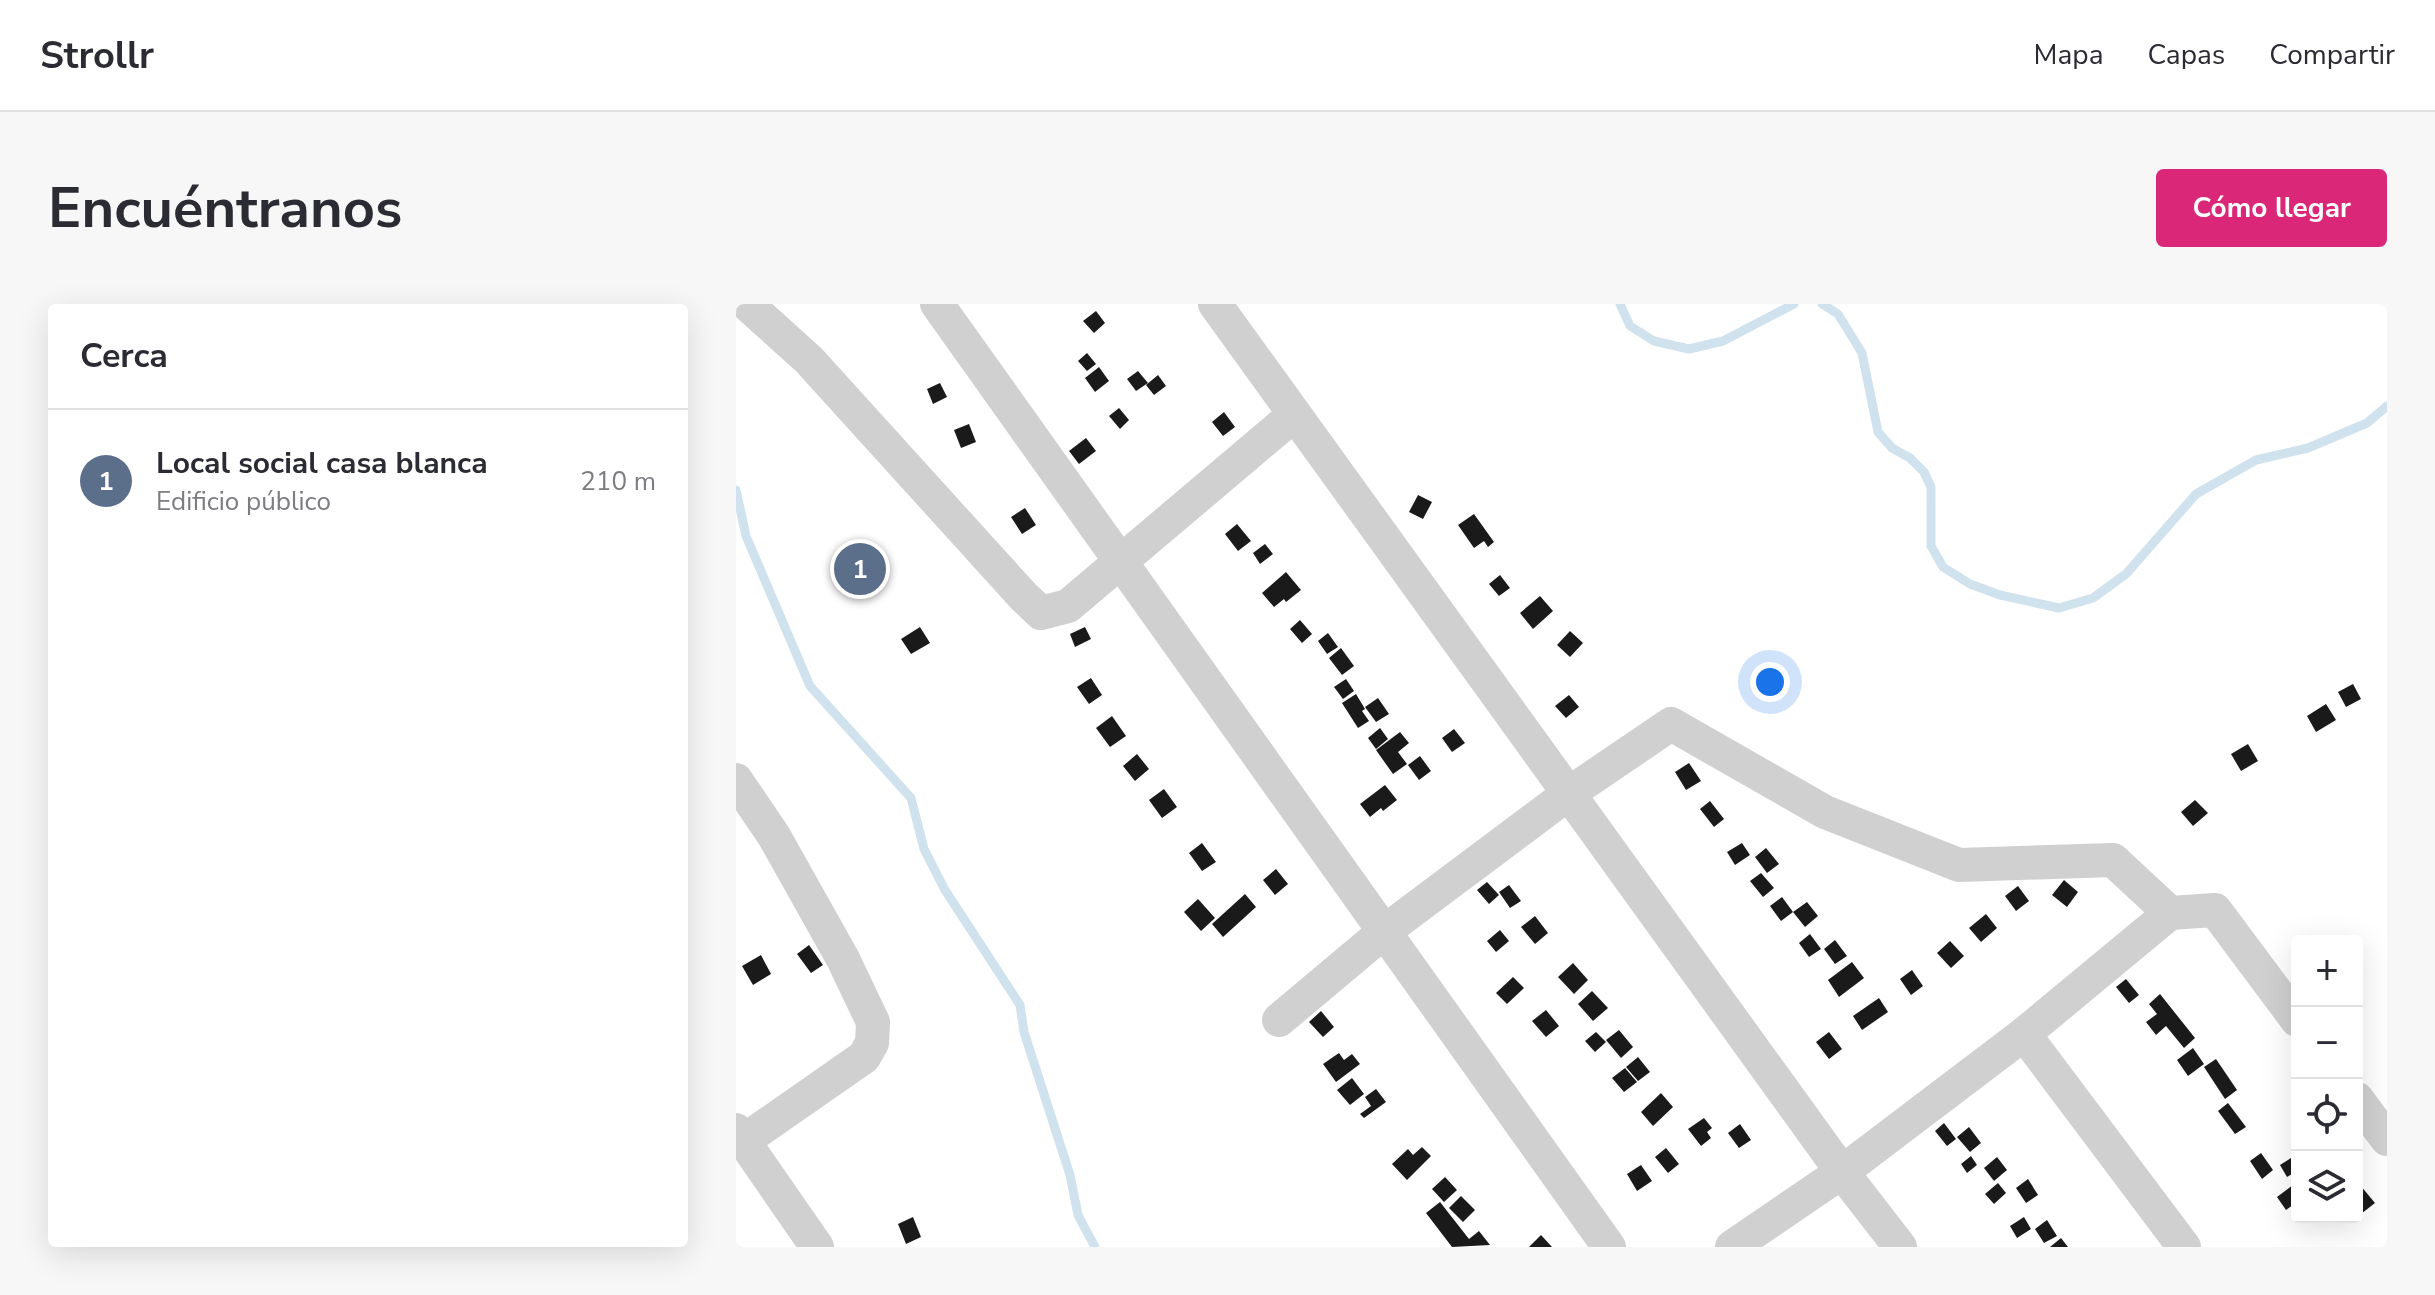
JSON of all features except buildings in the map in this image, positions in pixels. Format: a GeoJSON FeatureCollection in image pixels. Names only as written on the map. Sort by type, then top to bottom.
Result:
{"type":"FeatureCollection","features":[{"type":"Feature","properties":{"kind":"street"},"geometry":{"type":"LineString","coordinates":[[747,304],[809,360],[1041,613],[1068,606],[1294,415]]}},
{"type":"Feature","properties":{"kind":"street"},"geometry":{"type":"LineString","coordinates":[[937,304],[1609,1247]]}},
{"type":"Feature","properties":{"kind":"street"},"geometry":{"type":"LineString","coordinates":[[1215,304],[1842,1172],[1900,1247]]}},
{"type":"Feature","properties":{"kind":"street"},"geometry":{"type":"LineString","coordinates":[[1279,1020],[1385,931],[1568,794],[1671,724],[1825,812],[1959,865],[2113,860],[2170,913]]}},
{"type":"Feature","properties":{"kind":"street"},"geometry":{"type":"LineString","coordinates":[[736,780],[774,836],[843,959],[873,1022],[872,1043],[864,1057],[740,1135],[815,1246]]}},
{"type":"Feature","properties":{"kind":"street"},"geometry":{"type":"LineString","coordinates":[[1732,1247],[1842,1172],[2024,1034],[2170,913],[2215,910],[2291,1012]]}},
{"type":"Feature","properties":{"kind":"street"},"geometry":{"type":"LineString","coordinates":[[2024,1034],[2184,1247]]}},
{"type":"Feature","properties":{"kind":"street"},"geometry":{"type":"LineString","coordinates":[[2363,1107],[2387,1139]]}},
{"type":"Feature","properties":{"kind":"waterway"},"geometry":{"type":"LineString","coordinates":[[1620,304],[1630,326],[1654,341],[1689,349],[1723,341],[1794,304]]}},
{"type":"Feature","properties":{"kind":"waterway"},"geometry":{"type":"LineString","coordinates":[[1822,304],[1838,314],[1862,353],[1878,432],[1892,448],[1910,458],[1924,472],[1931,487],[1931,546],[1943,567],[1970,584],[2000,595],[2059,608],[2093,598],[2126,574],[2196,494],[2256,460],[2308,448],[2367,423],[2387,406]]}},
{"type":"Feature","properties":{"kind":"waterway"},"geometry":{"type":"LineString","coordinates":[[736,490],[746,536],[810,686],[911,798],[924,849],[945,890],[1020,1005],[1024,1032],[1070,1175],[1078,1215],[1095,1247]]}},
{"type":"Feature","properties":{"kind":"place","name":"Local social casa blanca"},"geometry":{"type":"Point","coordinates":[860,569]}}]}
